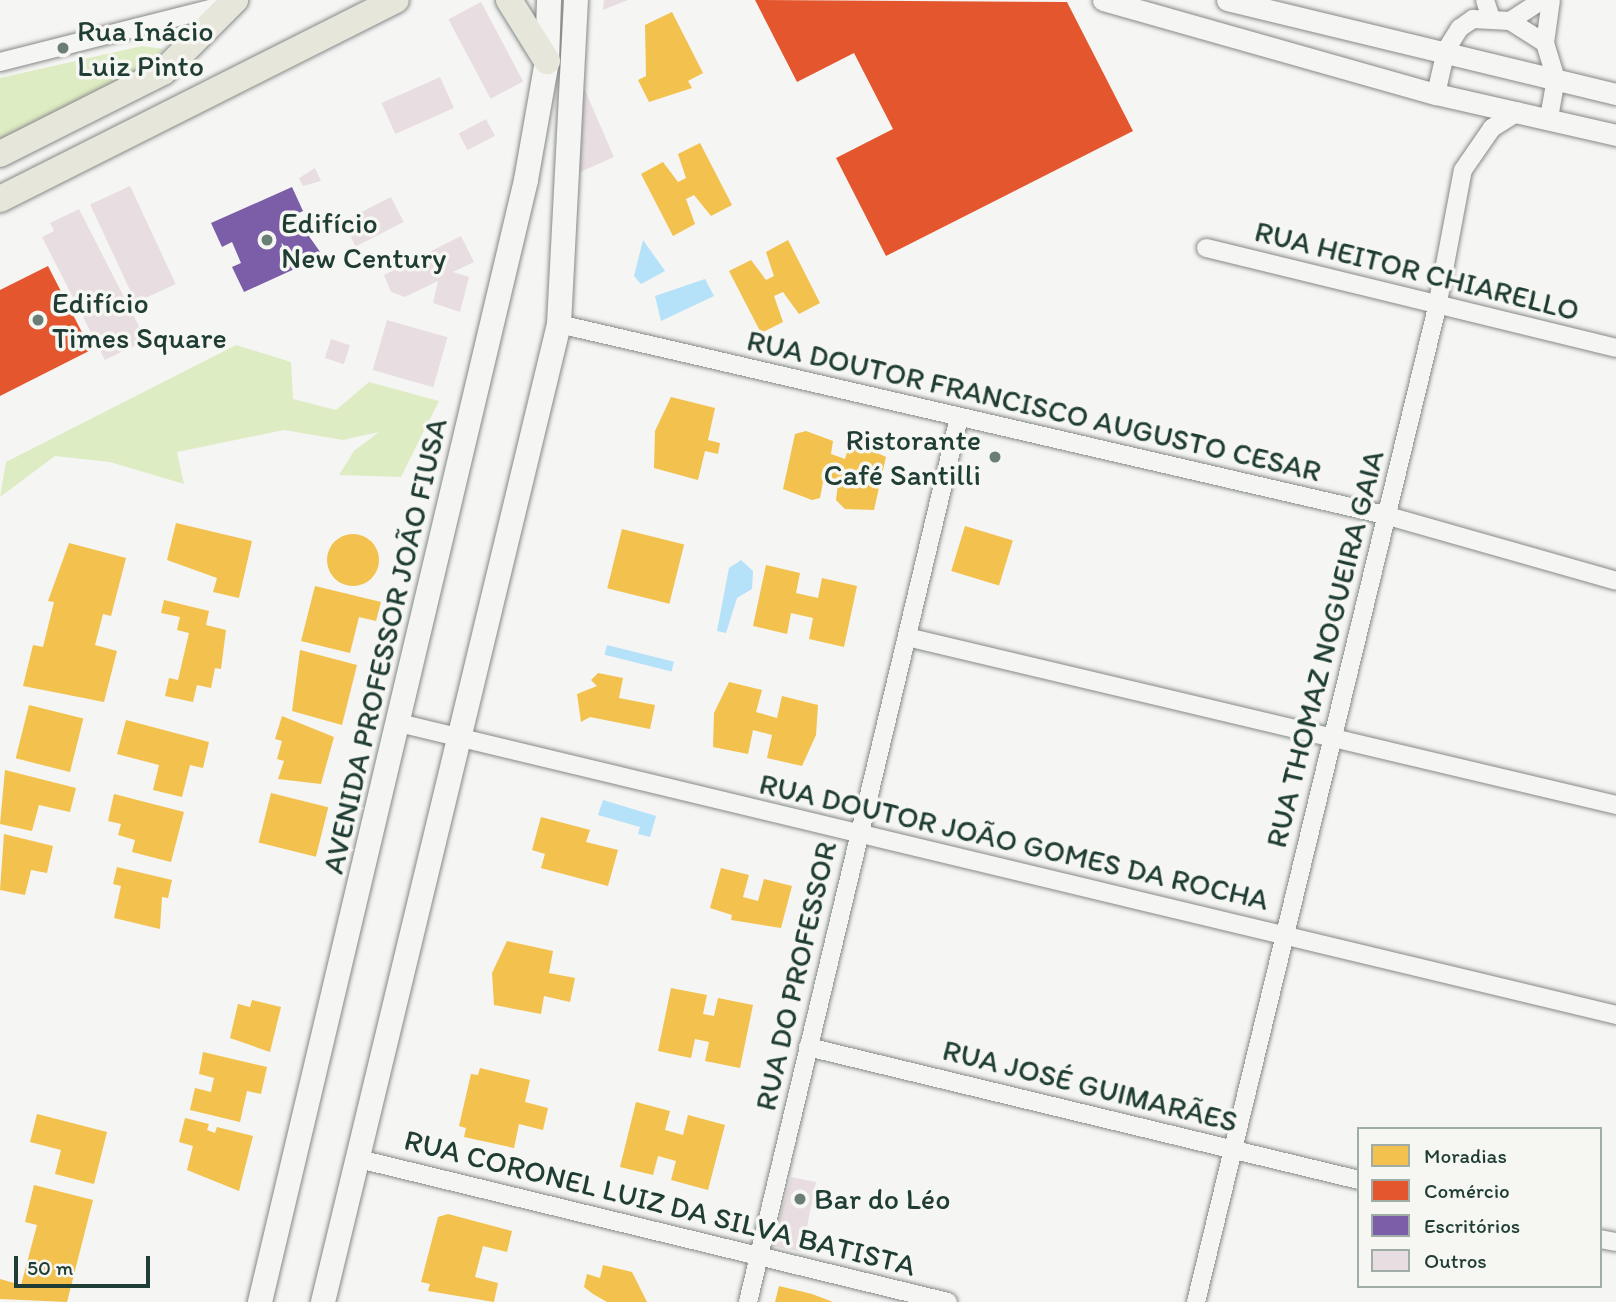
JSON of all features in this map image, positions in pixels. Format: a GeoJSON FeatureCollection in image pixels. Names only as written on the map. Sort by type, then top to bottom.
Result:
{"type":"FeatureCollection","features":[{"type":"Feature","properties":{"kind":"main road"},"geometry":{"type":"LineString","coordinates":[[0,199],[393,0]]}},
{"type":"Feature","properties":{"kind":"main road"},"geometry":{"type":"LineString","coordinates":[[509,0],[547,61]]}},
{"type":"Feature","properties":{"kind":"main road","name":"AVENIDA PROFESSOR JOÃO FIUSA"},"geometry":{"type":"LineString","coordinates":[[260,1302],[400,723],[526,180],[547,61],[549,0]]}},
{"type":"Feature","properties":{"kind":"main road"},"geometry":{"type":"LineString","coordinates":[[323,1302],[462,736],[559,324],[576,0]]}},
{"type":"Feature","properties":{"kind":"main road"},"geometry":{"type":"LineString","coordinates":[[0,154],[149,82],[189,51],[234,1]]}},
{"type":"Feature","properties":{"kind":"street"},"geometry":{"type":"LineString","coordinates":[[1103,0],[1436,94],[1616,135]]}},
{"type":"Feature","properties":{"kind":"street"},"geometry":{"type":"LineString","coordinates":[[1227,0],[1277,15],[1446,50],[1616,94]]}},
{"type":"Feature","properties":{"kind":"street"},"geometry":{"type":"LineString","coordinates":[[1485,0],[1491,18]]}},
{"type":"Feature","properties":{"kind":"street"},"geometry":{"type":"LineString","coordinates":[[1510,21],[1542,0]]}},
{"type":"Feature","properties":{"kind":"street"},"geometry":{"type":"LineString","coordinates":[[1549,118],[1556,78],[1545,43],[1551,0]]}},
{"type":"Feature","properties":{"kind":"street"},"geometry":{"type":"LineString","coordinates":[[0,62],[234,1]]}},
{"type":"Feature","properties":{"kind":"street"},"geometry":{"type":"LineString","coordinates":[[1269,49],[1277,15]]}},
{"type":"Feature","properties":{"kind":"street"},"geometry":{"type":"LineString","coordinates":[[1436,94],[1446,50],[1460,28],[1491,18],[1510,21],[1545,43]]}},
{"type":"Feature","properties":{"kind":"street","name":"RUA THOMAZ NOGUEIRA GAIA"},"geometry":{"type":"LineString","coordinates":[[1196,1302],[1437,307],[1463,170],[1492,128],[1518,112]]}},
{"type":"Feature","properties":{"kind":"street","name":"RUA HEITOR CHIARELLO"},"geometry":{"type":"LineString","coordinates":[[1206,248],[1437,307],[1616,348]]}},
{"type":"Feature","properties":{"kind":"street","name":"RUA DOUTOR FRANCISCO AUGUSTO CESAR"},"geometry":{"type":"LineString","coordinates":[[559,324],[1385,515],[1616,582]]}},
{"type":"Feature","properties":{"kind":"street","name":"RUA DO PROFESSOR"},"geometry":{"type":"LineString","coordinates":[[748,1302],[959,418]]}},
{"type":"Feature","properties":{"kind":"street"},"geometry":{"type":"LineString","coordinates":[[907,637],[1333,734],[1616,805]]}},
{"type":"Feature","properties":{"kind":"street","name":"RUA DOUTOR JOÃO GOMES DA ROCHA"},"geometry":{"type":"LineString","coordinates":[[400,723],[462,736],[858,838],[1285,934],[1616,1015]]}},
{"type":"Feature","properties":{"kind":"street","name":"RUA JOSÉ GUIMARÃES"},"geometry":{"type":"LineString","coordinates":[[808,1047],[1357,1180]]}},
{"type":"Feature","properties":{"kind":"street","name":"RUA CORONEL LUIZ DA SILVA BATISTA"},"geometry":{"type":"LineString","coordinates":[[359,1159],[948,1302]]}},
{"type":"Feature","properties":{"kind":"green space"},"geometry":{"type":"Polygon","coordinates":[[[142,46],[164,49],[111,87],[0,142],[0,78],[142,46]]]}},
{"type":"Feature","properties":{"kind":"green space"},"geometry":{"type":"Polygon","coordinates":[[[236,345],[291,362],[293,399],[336,410],[369,382],[439,401],[401,477],[339,475],[354,451],[379,432],[343,440],[284,430],[177,452],[184,484],[110,462],[55,456],[0,497],[6,462],[236,345]]]}},
{"type":"Feature","properties":{"kind":"water"},"geometry":{"type":"Polygon","coordinates":[[[643,240],[665,271],[641,284],[634,276],[643,240]]]}},
{"type":"Feature","properties":{"kind":"water"},"geometry":{"type":"Polygon","coordinates":[[[705,279],[714,296],[661,321],[655,296],[705,279]]]}},
{"type":"Feature","properties":{"kind":"water"},"geometry":{"type":"Polygon","coordinates":[[[741,560],[753,571],[752,589],[737,598],[726,633],[717,631],[729,568],[741,560]]]}},
{"type":"Feature","properties":{"kind":"water"},"geometry":{"type":"Polygon","coordinates":[[[607,645],[674,662],[672,671],[605,655],[607,645]]]}},
{"type":"Feature","properties":{"kind":"water"},"geometry":{"type":"Polygon","coordinates":[[[603,800],[656,816],[650,837],[638,834],[640,827],[598,815],[603,800]]]}},
{"type":"Feature","properties":{"kind":"building: Moradias"},"geometry":{"type":"Polygon","coordinates":[[[672,12],[703,73],[688,81],[692,88],[649,102],[638,80],[646,76],[645,25],[672,12]]]}},
{"type":"Feature","properties":{"kind":"building: Moradias"},"geometry":{"type":"Polygon","coordinates":[[[700,143],[732,205],[711,216],[694,195],[686,199],[695,224],[673,236],[641,174],[663,162],[678,182],[686,178],[678,154],[700,143]]]}},
{"type":"Feature","properties":{"kind":"building: Moradias"},"geometry":{"type":"Polygon","coordinates":[[[788,240],[820,303],[799,314],[783,292],[774,296],[783,322],[761,333],[729,271],[751,260],[766,280],[774,276],[766,252],[788,240]]]}},
{"type":"Feature","properties":{"kind":"building: Moradias"},"geometry":{"type":"Polygon","coordinates":[[[671,397],[715,408],[708,440],[720,443],[718,454],[705,451],[698,480],[654,468],[655,431],[671,397]]]}},
{"type":"Feature","properties":{"kind":"building: Moradias"},"geometry":{"type":"Polygon","coordinates":[[[806,431],[833,441],[831,454],[845,459],[849,446],[860,445],[886,457],[874,510],[845,509],[836,500],[838,484],[823,482],[820,498],[812,500],[783,489],[795,434],[806,431]]]}},
{"type":"Feature","properties":{"kind":"building: Moradias"},"geometry":{"type":"Polygon","coordinates":[[[176,523],[252,541],[239,598],[213,592],[217,578],[167,560],[176,523]]]}},
{"type":"Feature","properties":{"kind":"building: Moradias"},"geometry":{"type":"Polygon","coordinates":[[[965,526],[1013,541],[999,586],[951,571],[965,526]]]}},
{"type":"Feature","properties":{"kind":"building: Moradias"},"geometry":{"type":"Polygon","coordinates":[[[622,529],[684,544],[669,604],[607,588],[622,529]]]}},
{"type":"Feature","properties":{"kind":"building: Moradias"},"geometry":{"type":"Polygon","coordinates":[[[353,534],[372,541],[379,560],[372,579],[353,586],[334,579],[327,560],[334,541],[353,534]]]}},
{"type":"Feature","properties":{"kind":"building: Moradias"},"geometry":{"type":"Polygon","coordinates":[[[69,543],[126,558],[111,616],[103,614],[95,645],[117,651],[104,702],[23,686],[33,645],[43,647],[54,602],[48,601],[69,543]]]}},
{"type":"Feature","properties":{"kind":"building: Moradias"},"geometry":{"type":"Polygon","coordinates":[[[766,565],[800,573],[796,593],[818,598],[822,578],[857,586],[844,647],[809,639],[813,618],[791,613],[787,634],[753,626],[766,565]]]}},
{"type":"Feature","properties":{"kind":"building: Moradias"},"geometry":{"type":"Polygon","coordinates":[[[315,586],[381,602],[376,621],[359,617],[350,653],[301,641],[315,586]]]}},
{"type":"Feature","properties":{"kind":"building: Moradias"},"geometry":{"type":"Polygon","coordinates":[[[164,600],[209,611],[206,625],[226,630],[221,669],[215,668],[211,688],[197,685],[193,702],[165,696],[169,678],[178,680],[189,633],[177,630],[180,617],[161,613],[164,600]]]}},
{"type":"Feature","properties":{"kind":"building: Moradias"},"geometry":{"type":"Polygon","coordinates":[[[300,650],[357,665],[342,725],[292,711],[300,650]]]}},
{"type":"Feature","properties":{"kind":"building: Moradias"},"geometry":{"type":"Polygon","coordinates":[[[598,673],[623,678],[619,698],[655,705],[650,729],[590,717],[581,722],[577,694],[597,686],[591,680],[598,673]]]}},
{"type":"Feature","properties":{"kind":"building: Moradias"},"geometry":{"type":"Polygon","coordinates":[[[729,682],[762,690],[756,712],[777,718],[782,696],[818,705],[816,735],[802,766],[767,758],[772,735],[753,730],[748,754],[713,747],[714,713],[729,682]]]}},
{"type":"Feature","properties":{"kind":"building: Moradias"},"geometry":{"type":"Polygon","coordinates":[[[29,705],[83,719],[70,772],[16,758],[29,705]]]}},
{"type":"Feature","properties":{"kind":"building: Moradias"},"geometry":{"type":"Polygon","coordinates":[[[282,716],[334,737],[321,784],[278,779],[284,761],[277,759],[282,741],[275,739],[282,716]]]}},
{"type":"Feature","properties":{"kind":"building: Moradias"},"geometry":{"type":"Polygon","coordinates":[[[126,720],[209,742],[203,768],[190,765],[182,797],[153,790],[159,765],[117,754],[126,720]]]}},
{"type":"Feature","properties":{"kind":"building: Moradias"},"geometry":{"type":"Polygon","coordinates":[[[5,770],[76,788],[70,812],[39,805],[32,831],[0,824],[5,770]]]}},
{"type":"Feature","properties":{"kind":"building: Moradias"},"geometry":{"type":"Polygon","coordinates":[[[271,793],[328,807],[316,857],[259,842],[271,793]]]}},
{"type":"Feature","properties":{"kind":"building: Moradias"},"geometry":{"type":"Polygon","coordinates":[[[114,794],[184,812],[171,862],[132,852],[135,840],[118,835],[121,824],[108,821],[114,794]]]}},
{"type":"Feature","properties":{"kind":"building: Moradias"},"geometry":{"type":"Polygon","coordinates":[[[541,817],[590,830],[586,842],[618,850],[608,886],[541,868],[545,854],[532,850],[541,817]]]}},
{"type":"Feature","properties":{"kind":"building: Moradias"},"geometry":{"type":"Polygon","coordinates":[[[4,834],[53,846],[47,873],[31,870],[25,895],[0,890],[4,834]]]}},
{"type":"Feature","properties":{"kind":"building: Moradias"},"geometry":{"type":"Polygon","coordinates":[[[117,867],[172,880],[168,898],[162,897],[160,929],[114,918],[121,886],[113,884],[117,867]]]}},
{"type":"Feature","properties":{"kind":"building: Moradias"},"geometry":{"type":"Polygon","coordinates":[[[721,868],[749,875],[743,897],[758,901],[764,879],[792,886],[781,928],[731,920],[732,915],[710,908],[721,868]]]}},
{"type":"Feature","properties":{"kind":"building: Moradias"},"geometry":{"type":"Polygon","coordinates":[[[507,941],[553,951],[549,973],[575,978],[570,1002],[544,996],[541,1014],[494,1005],[492,973],[507,941]]]}},
{"type":"Feature","properties":{"kind":"building: Moradias"},"geometry":{"type":"Polygon","coordinates":[[[671,988],[707,995],[703,1014],[714,1016],[718,998],[753,1005],[740,1068],[705,1061],[709,1042],[695,1039],[691,1058],[658,1051],[671,988]]]}},
{"type":"Feature","properties":{"kind":"building: Moradias"},"geometry":{"type":"Polygon","coordinates":[[[252,1000],[281,1007],[270,1052],[230,1038],[238,1004],[250,1007],[252,1000]]]}},
{"type":"Feature","properties":{"kind":"building: Moradias"},"geometry":{"type":"Polygon","coordinates":[[[203,1052],[267,1067],[261,1094],[247,1091],[240,1122],[190,1110],[195,1088],[211,1092],[214,1078],[199,1074],[203,1052]]]}},
{"type":"Feature","properties":{"kind":"building: Moradias"},"geometry":{"type":"Polygon","coordinates":[[[480,1068],[530,1080],[525,1102],[548,1108],[543,1130],[519,1124],[514,1148],[464,1137],[466,1128],[459,1126],[471,1074],[478,1075],[480,1068]]]}},
{"type":"Feature","properties":{"kind":"building: Moradias"},"geometry":{"type":"Polygon","coordinates":[[[636,1102],[670,1111],[665,1130],[683,1135],[688,1115],[725,1125],[708,1190],[671,1180],[676,1161],[658,1156],[653,1175],[620,1167],[636,1102]]]}},
{"type":"Feature","properties":{"kind":"building: Moradias"},"geometry":{"type":"Polygon","coordinates":[[[37,1114],[107,1132],[94,1184],[55,1174],[61,1150],[30,1142],[37,1114]]]}},
{"type":"Feature","properties":{"kind":"building: Moradias"},"geometry":{"type":"Polygon","coordinates":[[[185,1118],[209,1124],[207,1130],[215,1133],[217,1127],[253,1136],[239,1191],[187,1170],[193,1146],[179,1142],[185,1118]]]}},
{"type":"Feature","properties":{"kind":"building: Moradias"},"geometry":{"type":"Polygon","coordinates":[[[34,1185],[93,1200],[67,1302],[0,1299],[0,1279],[21,1285],[37,1225],[25,1222],[34,1185]]]}},
{"type":"Feature","properties":{"kind":"building: Moradias"},"geometry":{"type":"Polygon","coordinates":[[[448,1214],[512,1231],[507,1252],[483,1246],[475,1277],[498,1283],[494,1302],[428,1291],[430,1284],[421,1282],[438,1217],[448,1214]]]}},
{"type":"Feature","properties":{"kind":"building: Moradias"},"geometry":{"type":"Polygon","coordinates":[[[603,1265],[632,1272],[647,1302],[607,1302],[584,1287],[587,1274],[600,1278],[603,1265]]]}},
{"type":"Feature","properties":{"kind":"building: Moradias"},"geometry":{"type":"Polygon","coordinates":[[[779,1286],[812,1294],[833,1302],[775,1302],[779,1286]]]}},
{"type":"Feature","properties":{"kind":"building: Comércio"},"geometry":{"type":"Polygon","coordinates":[[[755,0],[1067,2],[1133,131],[886,256],[836,158],[893,129],[854,53],[797,82],[755,0]]]}},
{"type":"Feature","properties":{"kind":"building: Comércio","name":"Edifício Times Square"},"geometry":{"type":"Polygon","coordinates":[[[48,266],[91,350],[0,396],[0,290],[48,266]]]}},
{"type":"Feature","properties":{"kind":"building: Escritórios","name":"Edifício New Century"},"geometry":{"type":"Polygon","coordinates":[[[292,187],[303,211],[294,215],[323,256],[244,292],[232,267],[241,263],[232,242],[222,247],[211,223],[292,187]]]}},
{"type":"Feature","properties":{"kind":"building: Outros"},"geometry":{"type":"Polygon","coordinates":[[[604,0],[628,0],[603,10],[604,0]]]}},
{"type":"Feature","properties":{"kind":"building: Outros"},"geometry":{"type":"Polygon","coordinates":[[[481,2],[523,81],[491,99],[448,19],[481,2]]]}},
{"type":"Feature","properties":{"kind":"building: Outros"},"geometry":{"type":"Polygon","coordinates":[[[440,77],[454,108],[395,134],[382,103],[440,77]]]}},
{"type":"Feature","properties":{"kind":"building: Outros"},"geometry":{"type":"Polygon","coordinates":[[[584,88],[614,157],[578,173],[584,88]]]}},
{"type":"Feature","properties":{"kind":"building: Outros"},"geometry":{"type":"Polygon","coordinates":[[[486,119],[495,136],[468,150],[459,134],[486,119]]]}},
{"type":"Feature","properties":{"kind":"building: Outros"},"geometry":{"type":"Polygon","coordinates":[[[315,168],[321,181],[303,186],[299,178],[315,168]]]}},
{"type":"Feature","properties":{"kind":"building: Outros"},"geometry":{"type":"Polygon","coordinates":[[[130,186],[176,284],[136,302],[90,205],[130,186]]]}},
{"type":"Feature","properties":{"kind":"building: Outros"},"geometry":{"type":"Polygon","coordinates":[[[391,197],[404,222],[356,246],[343,222],[391,197]]]}},
{"type":"Feature","properties":{"kind":"building: Outros"},"geometry":{"type":"Polygon","coordinates":[[[79,209],[146,340],[105,360],[42,237],[54,231],[50,223],[79,209]]]}},
{"type":"Feature","properties":{"kind":"building: Outros"},"geometry":{"type":"Polygon","coordinates":[[[461,236],[474,262],[453,272],[469,277],[460,312],[433,303],[438,281],[405,297],[391,292],[384,275],[461,236]]]}},
{"type":"Feature","properties":{"kind":"building: Outros"},"geometry":{"type":"Polygon","coordinates":[[[387,320],[448,337],[433,387],[373,370],[387,320]]]}},
{"type":"Feature","properties":{"kind":"building: Outros"},"geometry":{"type":"Polygon","coordinates":[[[331,339],[350,345],[344,364],[325,358],[331,339]]]}},
{"type":"Feature","properties":{"kind":"building: Outros","name":"Bar do Léo"},"geometry":{"type":"Polygon","coordinates":[[[791,1177],[816,1182],[802,1252],[772,1246],[791,1177]]]}},
{"type":"Feature","properties":{"kind":"place","name":"Rua Inácio Luiz Pinto"},"geometry":{"type":"Point","coordinates":[63,48]}},
{"type":"Feature","properties":{"kind":"place","name":"Edifício New Century"},"geometry":{"type":"Point","coordinates":[267,240]}},
{"type":"Feature","properties":{"kind":"place","name":"Edifício Times Square"},"geometry":{"type":"Point","coordinates":[38,320]}},
{"type":"Feature","properties":{"kind":"place","name":"Ristorante Café Santilli"},"geometry":{"type":"Point","coordinates":[995,457]}},
{"type":"Feature","properties":{"kind":"place","name":"Bar do Léo"},"geometry":{"type":"Point","coordinates":[800,1199]}}]}
